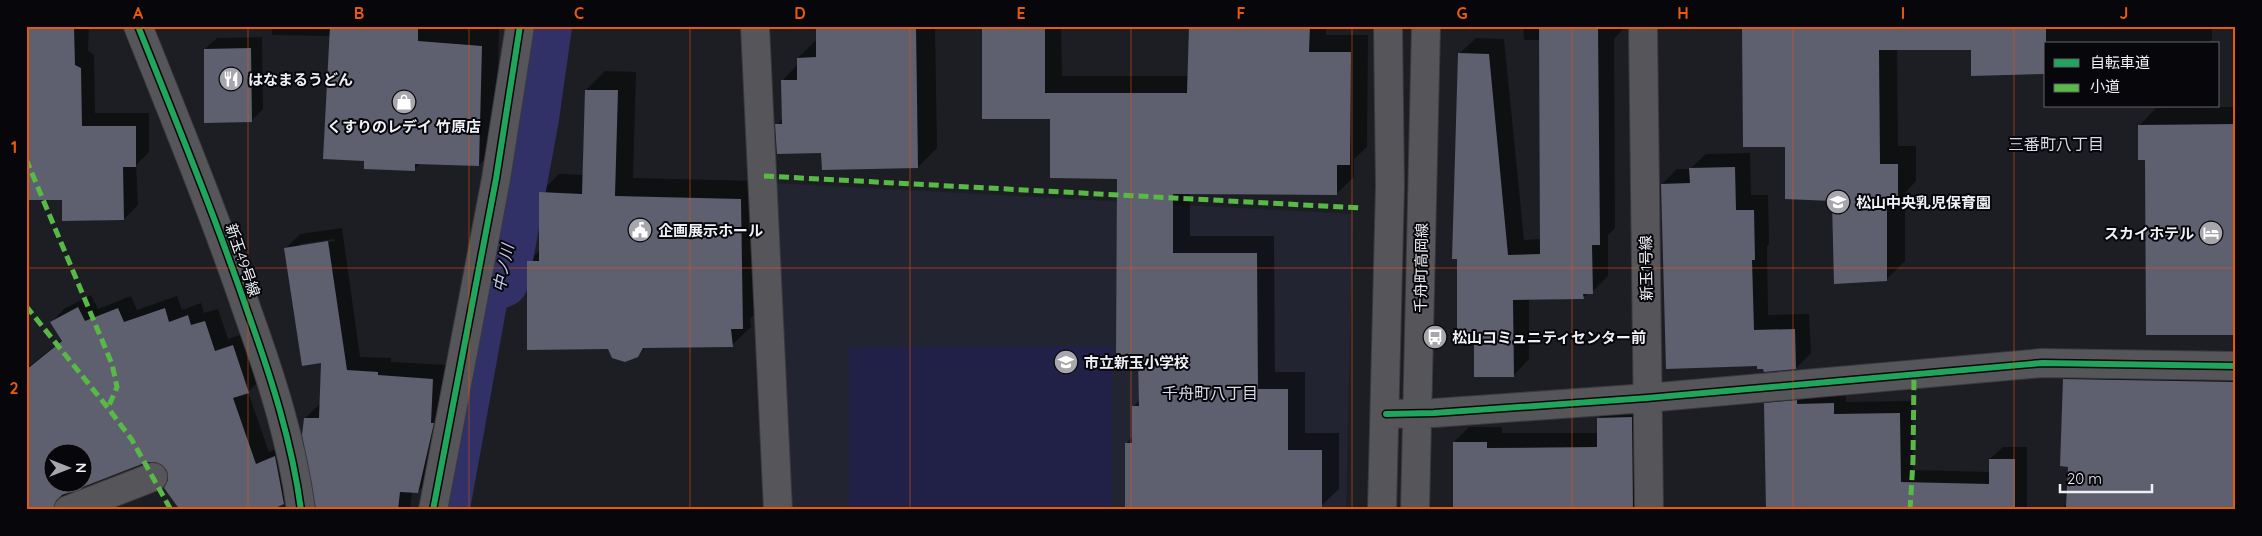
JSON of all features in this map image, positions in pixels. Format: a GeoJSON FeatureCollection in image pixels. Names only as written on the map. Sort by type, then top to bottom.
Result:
{"type":"FeatureCollection","features":[{"type":"Feature","properties":{"kind":"street","name":"新玉49号線"},"geometry":{"type":"LineString","coordinates":[[138,26],[219,229],[271,378],[296,472],[301,510]]}},
{"type":"Feature","properties":{"kind":"street"},"geometry":{"type":"LineString","coordinates":[[433,510],[496,179],[520,26]]}},
{"type":"Feature","properties":{"kind":"street"},"geometry":{"type":"LineString","coordinates":[[755,26],[778,510]]}},
{"type":"Feature","properties":{"kind":"street"},"geometry":{"type":"LineString","coordinates":[[1382,510],[1386,414],[1390,186],[1388,26]]}},
{"type":"Feature","properties":{"kind":"street","name":"千舟町高岡線"},"geometry":{"type":"LineString","coordinates":[[1415,510],[1426,26]]}},
{"type":"Feature","properties":{"kind":"street","name":"新玉1号線"},"geometry":{"type":"LineString","coordinates":[[1643,26],[1649,510]]}},
{"type":"Feature","properties":{"kind":"street"},"geometry":{"type":"LineString","coordinates":[[1386,414],[1648,398],[2042,363],[2236,366]]}},
{"type":"Feature","properties":{"kind":"street"},"geometry":{"type":"LineString","coordinates":[[68,510],[153,477]]}},
{"type":"Feature","properties":{"kind":"shaded area","name":"市立新玉小学校"},"geometry":{"type":"Polygon","coordinates":[[[773,183],[1353,214],[1346,510],[788,510],[773,183]]]}},
{"type":"Feature","properties":{"kind":"shaded area"},"geometry":{"type":"Polygon","coordinates":[[[1112,346],[1112,510],[849,510],[849,347],[1112,346]]]}},
{"type":"Feature","properties":{"kind":"water"},"geometry":{"type":"Polygon","coordinates":[[[533,26],[554,26],[540,124],[533,155],[514,152],[533,26]]]}},
{"type":"Feature","properties":{"kind":"water"},"geometry":{"type":"Polygon","coordinates":[[[505,203],[525,205],[470,510],[448,510],[505,203]]]}},
{"type":"Feature","properties":{"kind":"building"},"geometry":{"type":"Polygon","coordinates":[[[26,26],[74,26],[75,65],[81,68],[82,126],[136,126],[136,167],[123,167],[124,220],[62,221],[62,200],[26,200],[26,26]]]}},
{"type":"Feature","properties":{"kind":"building","name":"くすりのレデイ 竹原店"},"geometry":{"type":"Polygon","coordinates":[[[330,26],[418,26],[418,41],[482,46],[479,166],[415,164],[415,171],[364,169],[364,161],[323,159],[330,26]]]}},
{"type":"Feature","properties":{"kind":"building"},"geometry":{"type":"Polygon","coordinates":[[[816,26],[916,26],[918,168],[822,170],[821,153],[777,154],[775,124],[782,124],[781,80],[797,80],[797,58],[816,57],[816,26]]]}},
{"type":"Feature","properties":{"kind":"building"},"geometry":{"type":"Polygon","coordinates":[[[982,26],[1045,26],[1045,93],[1187,93],[1189,26],[1310,26],[1309,52],[1351,52],[1350,165],[1337,165],[1337,195],[1173,194],[1173,253],[1257,253],[1258,389],[1288,389],[1288,450],[1322,450],[1322,507],[1287,507],[1287,510],[1125,510],[1125,443],[1132,443],[1132,406],[1139,406],[1138,358],[1116,358],[1117,179],[1050,178],[1050,119],[982,119],[982,26]]]}},
{"type":"Feature","properties":{"kind":"building"},"geometry":{"type":"Polygon","coordinates":[[[1539,26],[1598,26],[1600,245],[1592,245],[1593,294],[1583,294],[1584,299],[1513,300],[1514,377],[1474,377],[1474,340],[1457,340],[1457,259],[1452,259],[1458,53],[1489,54],[1508,255],[1540,254],[1539,26]]]}},
{"type":"Feature","properties":{"kind":"building"},"geometry":{"type":"Polygon","coordinates":[[[1742,26],[2046,26],[2044,74],[1971,76],[1971,50],[1879,50],[1880,164],[1898,164],[1898,201],[1887,202],[1887,281],[1834,284],[1832,201],[1785,199],[1785,147],[1743,147],[1742,26]]]}},
{"type":"Feature","properties":{"kind":"building"},"geometry":{"type":"Polygon","coordinates":[[[251,48],[252,122],[204,123],[204,49],[251,48]]]}},
{"type":"Feature","properties":{"kind":"building","name":"企画展示ホール"},"geometry":{"type":"Polygon","coordinates":[[[585,90],[618,90],[615,196],[741,199],[743,329],[731,329],[733,347],[643,348],[638,357],[625,362],[612,358],[608,349],[527,350],[527,261],[539,261],[539,192],[582,194],[585,90]]]}},
{"type":"Feature","properties":{"kind":"building"},"geometry":{"type":"Polygon","coordinates":[[[2236,124],[2236,335],[2146,335],[2145,160],[2138,160],[2138,125],[2236,124]]]}},
{"type":"Feature","properties":{"kind":"building"},"geometry":{"type":"Polygon","coordinates":[[[1735,167],[1736,210],[1754,210],[1755,260],[1752,260],[1754,330],[1795,329],[1796,369],[1764,372],[1763,369],[1757,369],[1757,366],[1666,369],[1661,184],[1690,183],[1689,168],[1735,167]]]}},
{"type":"Feature","properties":{"kind":"building"},"geometry":{"type":"Polygon","coordinates":[[[328,241],[347,370],[378,372],[378,375],[433,379],[431,423],[434,423],[418,493],[400,492],[398,510],[316,510],[302,435],[304,418],[319,418],[321,363],[302,366],[284,248],[328,241]]]}},
{"type":"Feature","properties":{"kind":"building"},"geometry":{"type":"Polygon","coordinates":[[[78,307],[85,321],[118,308],[124,322],[165,308],[169,322],[188,315],[191,325],[205,321],[215,351],[233,345],[249,393],[233,398],[256,464],[275,456],[284,504],[271,510],[180,510],[164,488],[168,480],[167,471],[162,465],[155,462],[147,462],[92,483],[92,444],[42,444],[42,494],[65,494],[56,501],[53,510],[26,510],[26,370],[62,341],[50,322],[78,307]]]}},
{"type":"Feature","properties":{"kind":"building"},"geometry":{"type":"Polygon","coordinates":[[[2063,379],[2236,382],[2236,510],[2133,510],[2066,507],[2068,467],[2060,466],[2063,379]]]}},
{"type":"Feature","properties":{"kind":"building"},"geometry":{"type":"Polygon","coordinates":[[[1797,400],[1797,404],[1834,403],[1834,414],[1900,413],[1901,482],[1989,484],[1989,459],[2015,459],[2015,510],[1766,510],[1764,403],[1797,400]]]}},
{"type":"Feature","properties":{"kind":"building"},"geometry":{"type":"Polygon","coordinates":[[[1632,417],[1633,510],[1453,510],[1453,442],[1487,442],[1487,448],[1597,447],[1597,418],[1632,417]]]}},
{"type":"Feature","properties":{"kind":"waterway","name":"中ノ川"},"geometry":{"type":"LineString","coordinates":[[501,280],[531,118],[544,26]]}},
{"type":"Feature","properties":{"kind":"marked path"},"geometry":{"type":"LineString","coordinates":[[26,159],[112,364],[117,387],[108,408]]}},
{"type":"Feature","properties":{"kind":"marked path"},"geometry":{"type":"LineString","coordinates":[[764,176],[1361,208]]}},
{"type":"Feature","properties":{"kind":"marked path"},"geometry":{"type":"LineString","coordinates":[[26,306],[132,440],[171,510]]}},
{"type":"Feature","properties":{"kind":"marked path"},"geometry":{"type":"LineString","coordinates":[[1910,510],[1913,461],[1914,375]]}},
{"type":"Feature","properties":{"kind":"cycle path"},"geometry":{"type":"LineString","coordinates":[[138,26],[209,205],[265,361],[280,410],[301,510]]}},
{"type":"Feature","properties":{"kind":"cycle path"},"geometry":{"type":"LineString","coordinates":[[433,510],[496,179],[520,26]]}},
{"type":"Feature","properties":{"kind":"cycle path"},"geometry":{"type":"LineString","coordinates":[[1386,414],[1434,413],[1647,398],[2042,363],[2236,366]]}},
{"type":"Feature","properties":{"kind":"place","name":"はなまるうどん"},"geometry":{"type":"Point","coordinates":[231,79]}},
{"type":"Feature","properties":{"kind":"place","name":"くすりのレデイ 竹原店"},"geometry":{"type":"Point","coordinates":[404,102]}},
{"type":"Feature","properties":{"kind":"place","name":"松山中央乳児保育園"},"geometry":{"type":"Point","coordinates":[1838,202]}},
{"type":"Feature","properties":{"kind":"place","name":"企画展示ホール"},"geometry":{"type":"Point","coordinates":[640,230]}},
{"type":"Feature","properties":{"kind":"place","name":"スカイホテル"},"geometry":{"type":"Point","coordinates":[2211,233]}},
{"type":"Feature","properties":{"kind":"place","name":"松山コミュニティセンター前"},"geometry":{"type":"Point","coordinates":[1435,337]}},
{"type":"Feature","properties":{"kind":"place","name":"市立新玉小学校"},"geometry":{"type":"Point","coordinates":[1066,362]}},
{"type":"Feature","properties":{"kind":"district","name":"三番町八丁目"},"geometry":{"type":"Point","coordinates":[2056,144]}},
{"type":"Feature","properties":{"kind":"district","name":"千舟町八丁目"},"geometry":{"type":"Point","coordinates":[1210,393]}}]}
